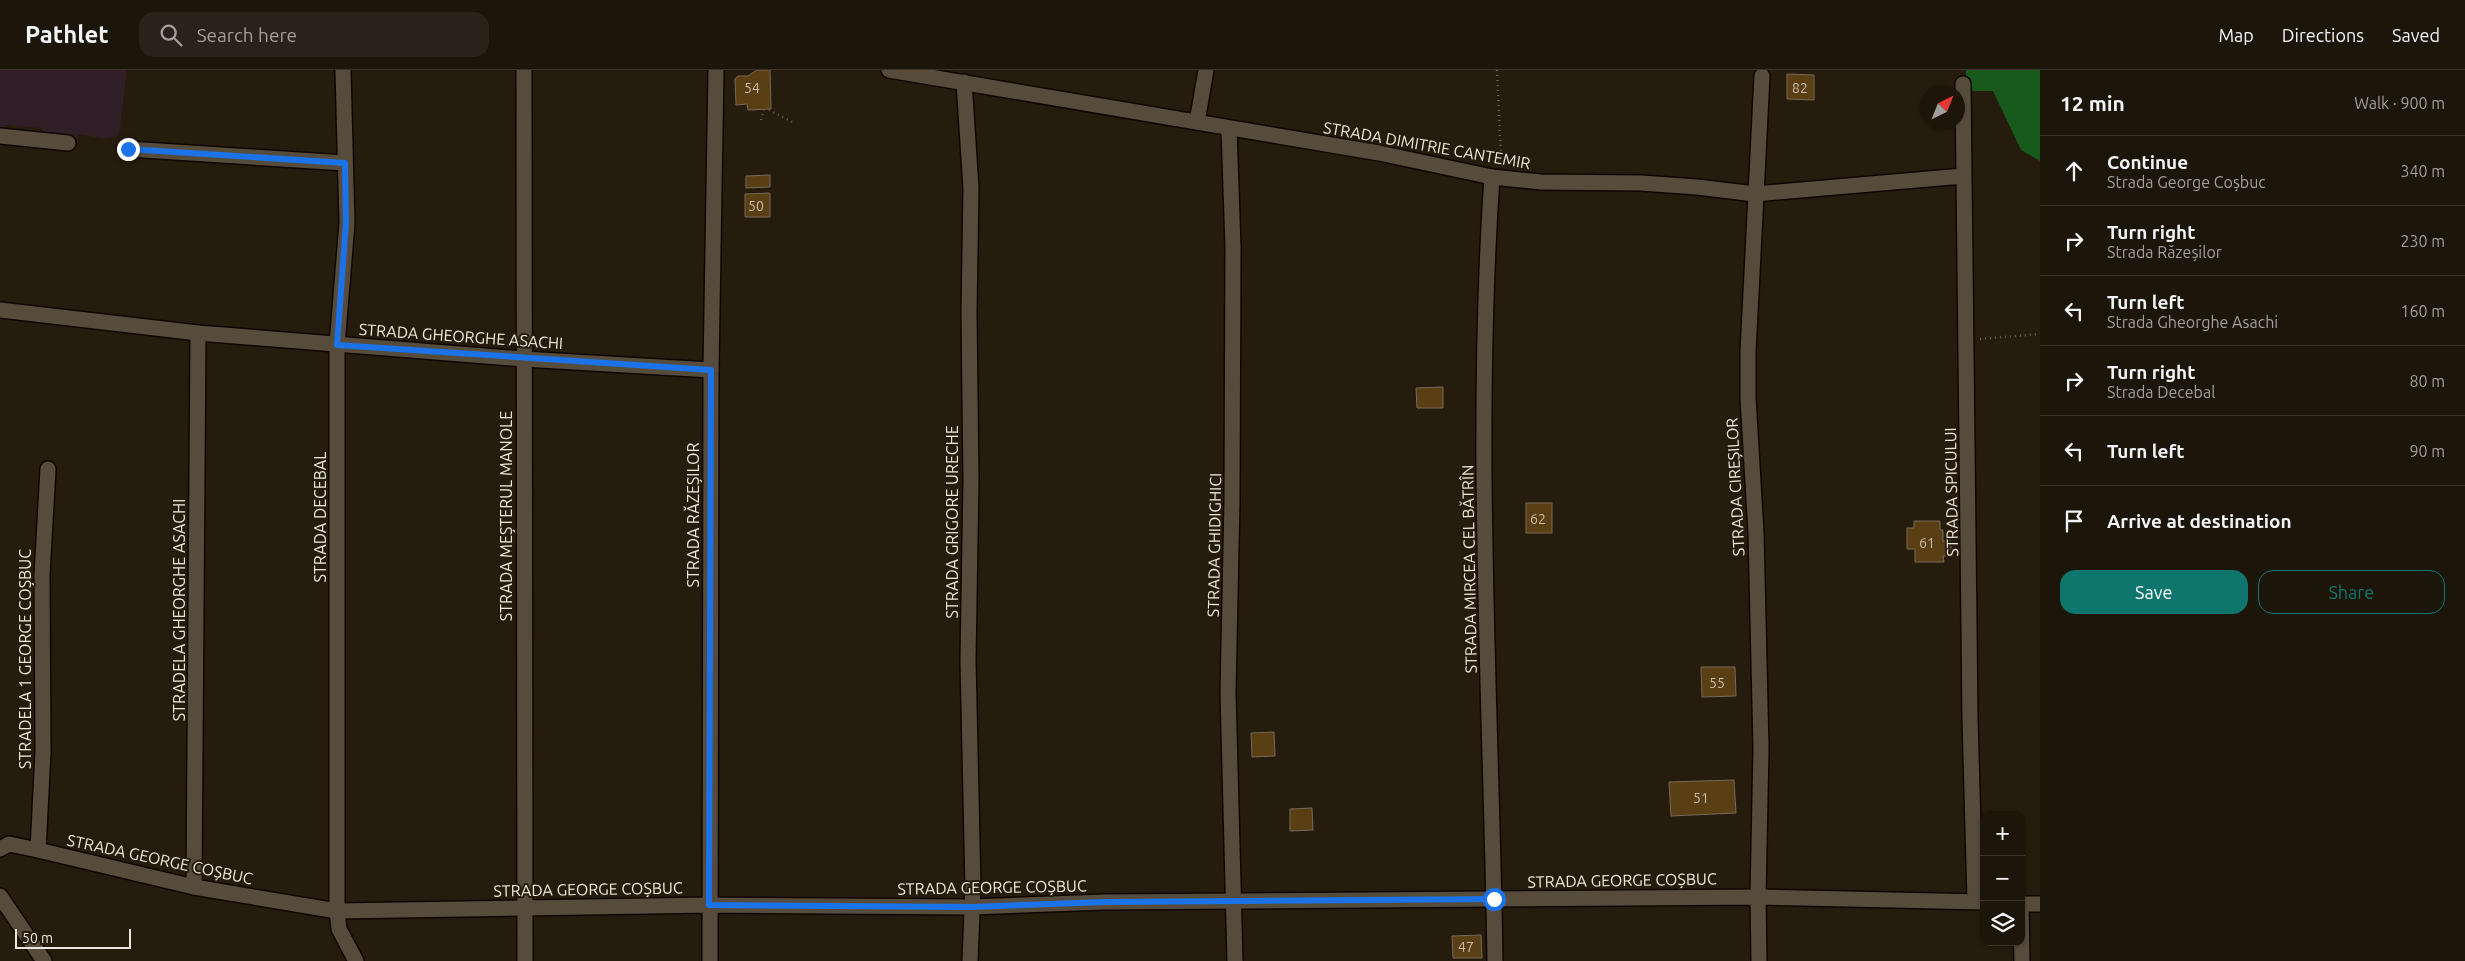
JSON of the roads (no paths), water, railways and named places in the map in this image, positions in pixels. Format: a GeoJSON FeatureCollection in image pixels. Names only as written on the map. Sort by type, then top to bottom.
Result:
{"type":"FeatureCollection","features":[{"type":"Feature","properties":{"kind":"street","name":"STRADA DECEBAL"},"geometry":{"type":"LineString","coordinates":[[343,70],[346,223],[337,345],[337,911],[340,929],[356,961]]}},
{"type":"Feature","properties":{"kind":"street","name":"STRADA MEȘTERUL MANOLE"},"geometry":{"type":"LineString","coordinates":[[524,70],[525,961]]}},
{"type":"Feature","properties":{"kind":"street","name":"STRADA RĂZEȘILOR"},"geometry":{"type":"LineString","coordinates":[[710,961],[711,370],[716,70]]}},
{"type":"Feature","properties":{"kind":"street","name":"STRADA DIMITRIE CANTEMIR"},"geometry":{"type":"LineString","coordinates":[[889,70],[942,74],[964,82],[1379,154],[1492,177],[1541,182],[1641,183],[1696,186],[1755,194],[1963,176]]}},
{"type":"Feature","properties":{"kind":"street"},"geometry":{"type":"LineString","coordinates":[[1197,122],[1206,70]]}},
{"type":"Feature","properties":{"kind":"street","name":"STRADA CIREȘILOR"},"geometry":{"type":"LineString","coordinates":[[1759,961],[1760,728],[1756,533],[1748,398],[1755,194],[1762,76]]}},
{"type":"Feature","properties":{"kind":"street","name":"STRADA GRIGORE URECHE"},"geometry":{"type":"LineString","coordinates":[[964,82],[971,188],[969,313],[972,480],[968,660],[972,887],[970,961]]}},
{"type":"Feature","properties":{"kind":"street","name":"STRADA SPICULUI"},"geometry":{"type":"LineString","coordinates":[[1963,84],[1970,718],[1979,901]]}},
{"type":"Feature","properties":{"kind":"street","name":"STRADA GHIDIGHICI"},"geometry":{"type":"LineString","coordinates":[[1229,129],[1233,256],[1232,500],[1228,692],[1235,961]]}},
{"type":"Feature","properties":{"kind":"street"},"geometry":{"type":"LineString","coordinates":[[0,136],[68,143]]}},
{"type":"Feature","properties":{"kind":"street"},"geometry":{"type":"LineString","coordinates":[[128,149],[345,163]]}},
{"type":"Feature","properties":{"kind":"street","name":"STRADA MIRCEA CEL BĂTRÎN"},"geometry":{"type":"LineString","coordinates":[[1492,177],[1487,234],[1484,397],[1495,961]]}},
{"type":"Feature","properties":{"kind":"street","name":"STRADA GHEORGHE ASACHI"},"geometry":{"type":"LineString","coordinates":[[0,310],[198,333],[337,345],[523,359],[711,370]]}},
{"type":"Feature","properties":{"kind":"street","name":"STRADELA GHEORGHE ASACHI"},"geometry":{"type":"LineString","coordinates":[[194,887],[198,333]]}},
{"type":"Feature","properties":{"kind":"street","name":"STRADELA 1 GEORGE COȘBUC"},"geometry":{"type":"LineString","coordinates":[[38,850],[43,752],[42,575],[48,469]]}},
{"type":"Feature","properties":{"kind":"street","name":"STRADA GEORGE COȘBUC"},"geometry":{"type":"LineString","coordinates":[[3,845],[38,850],[194,887],[337,911],[709,905],[971,907],[1104,902],[1758,897],[1979,901]]}},
{"type":"Feature","properties":{"kind":"street"},"geometry":{"type":"LineString","coordinates":[[0,896],[44,961]]}},
{"type":"Feature","properties":{"kind":"street"},"geometry":{"type":"LineString","coordinates":[[2025,904],[2040,904]]}},
{"type":"Feature","properties":{"kind":"street"},"geometry":{"type":"LineString","coordinates":[[2022,946],[2022,961]]}}]}
